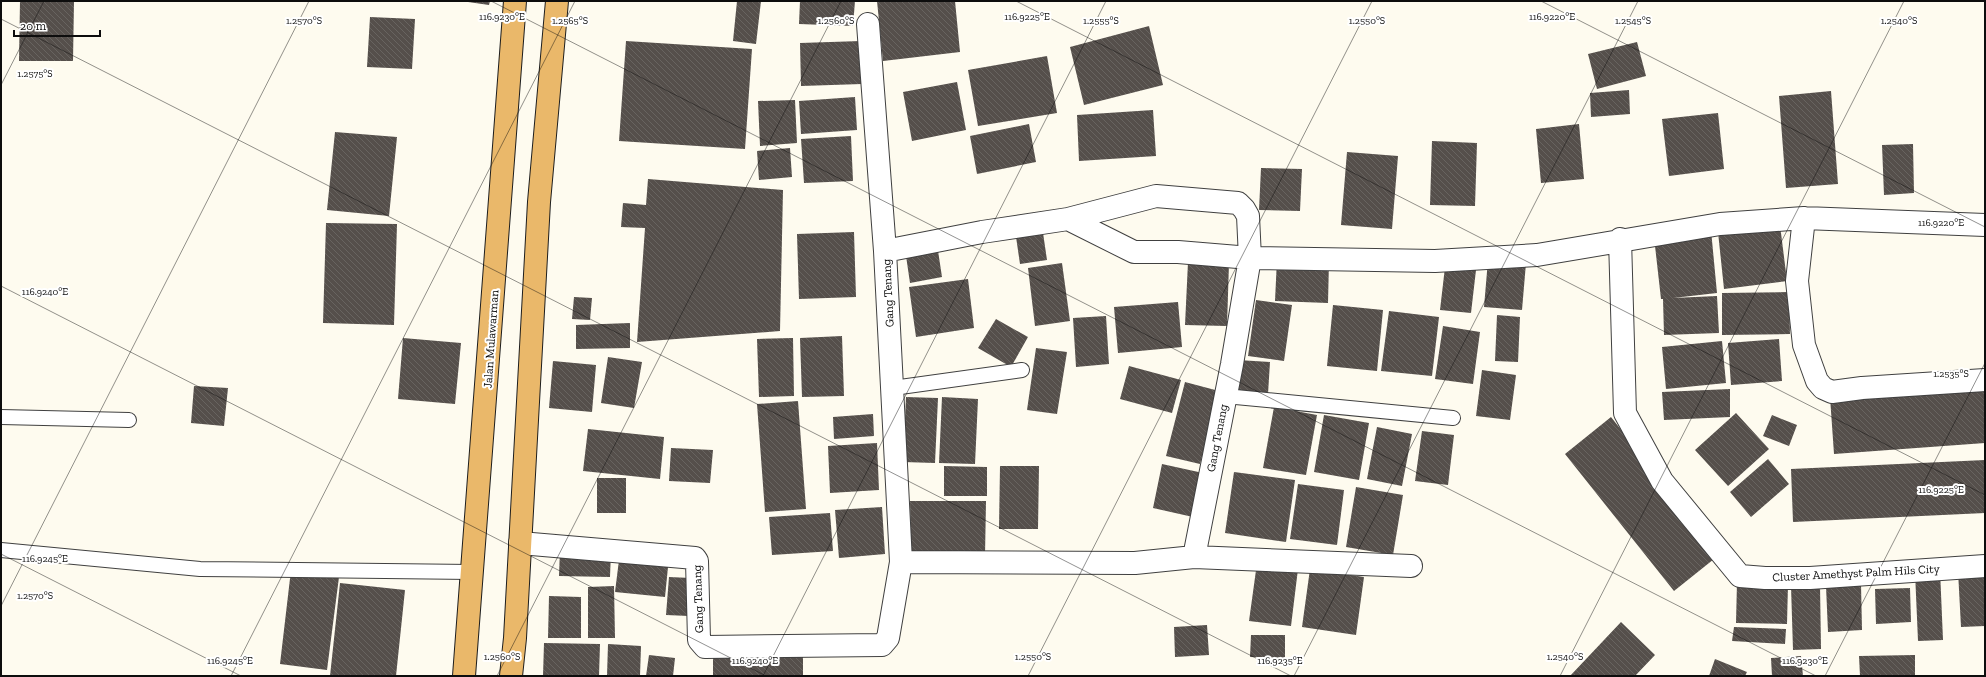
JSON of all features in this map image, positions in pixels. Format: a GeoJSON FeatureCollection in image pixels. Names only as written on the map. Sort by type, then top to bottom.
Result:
{"type":"FeatureCollection","features":[{"type":"Feature","properties":{"kind":"highway","name":"Jalan Mulawarman"},"geometry":{"type":"LineString","coordinates":[[464,676],[515,1]]}},
{"type":"Feature","properties":{"kind":"highway"},"geometry":{"type":"LineString","coordinates":[[511,676],[539,202],[557,1]]}},
{"type":"Feature","properties":{"kind":"street","name":"Gang Tenang"},"geometry":{"type":"LineString","coordinates":[[520,543],[695,558],[697,561],[699,640],[705,647],[882,645],[888,638],[901,562],[886,251],[868,24]]}},
{"type":"Feature","properties":{"kind":"street","name":"Gang Tenang"},"geometry":{"type":"LineString","coordinates":[[886,251],[982,232],[1068,219],[1156,196],[1238,203],[1248,216],[1250,258],[1194,557]]}},
{"type":"Feature","properties":{"kind":"street"},"geometry":{"type":"LineString","coordinates":[[1068,219],[1134,252],[1178,252],[1250,258],[1435,261],[1537,255],[1720,224],[1804,218],[1985,225]]}},
{"type":"Feature","properties":{"kind":"street"},"geometry":{"type":"LineString","coordinates":[[1804,218],[1797,281],[1804,345],[1817,381],[1823,388],[1832,392],[1862,388],[1985,380]]}},
{"type":"Feature","properties":{"kind":"street","name":"Cluster Amethyst Palm Hils City"},"geometry":{"type":"LineString","coordinates":[[1620,240],[1625,412],[1662,481],[1740,576],[1765,578],[1810,578],[1985,566]]}},
{"type":"Feature","properties":{"kind":"street"},"geometry":{"type":"LineString","coordinates":[[901,562],[1135,563],[1194,557],[1411,566]]}},
{"type":"Feature","properties":{"kind":"lane"},"geometry":{"type":"LineString","coordinates":[[893,388],[1022,370]]}},
{"type":"Feature","properties":{"kind":"lane"},"geometry":{"type":"LineString","coordinates":[[1225,396],[1453,418]]}},
{"type":"Feature","properties":{"kind":"lane"},"geometry":{"type":"LineString","coordinates":[[1,417],[129,420]]}},
{"type":"Feature","properties":{"kind":"lane"},"geometry":{"type":"LineString","coordinates":[[1,550],[200,569],[472,572]]}},
{"type":"Feature","properties":{"kind":"building"},"geometry":{"type":"Polygon","coordinates":[[[20,1],[74,1],[73,61],[19,61],[20,1]]]}},
{"type":"Feature","properties":{"kind":"building"},"geometry":{"type":"Polygon","coordinates":[[[461,1],[490,1],[489,5],[461,1]]]}},
{"type":"Feature","properties":{"kind":"building"},"geometry":{"type":"Polygon","coordinates":[[[737,1],[761,1],[756,44],[733,41],[737,1]]]}},
{"type":"Feature","properties":{"kind":"building"},"geometry":{"type":"Polygon","coordinates":[[[800,1],[855,1],[853,26],[799,24],[800,1]]]}},
{"type":"Feature","properties":{"kind":"building"},"geometry":{"type":"Polygon","coordinates":[[[877,1],[955,1],[960,52],[883,61],[877,1]]]}},
{"type":"Feature","properties":{"kind":"building"},"geometry":{"type":"Polygon","coordinates":[[[370,17],[415,19],[412,69],[367,67],[370,17]]]}},
{"type":"Feature","properties":{"kind":"building"},"geometry":{"type":"Polygon","coordinates":[[[1149,26],[1163,85],[1084,105],[1070,47],[1149,26]]]}},
{"type":"Feature","properties":{"kind":"building"},"geometry":{"type":"Polygon","coordinates":[[[626,41],[752,49],[745,149],[619,141],[626,41]]]}},
{"type":"Feature","properties":{"kind":"building"},"geometry":{"type":"Polygon","coordinates":[[[861,41],[862,84],[801,86],[800,43],[861,41]]]}},
{"type":"Feature","properties":{"kind":"building"},"geometry":{"type":"Polygon","coordinates":[[[1637,42],[1646,76],[1597,89],[1588,54],[1637,42]]]}},
{"type":"Feature","properties":{"kind":"building"},"geometry":{"type":"Polygon","coordinates":[[[1047,56],[1057,113],[978,126],[968,70],[1047,56]]]}},
{"type":"Feature","properties":{"kind":"building"},"geometry":{"type":"Polygon","coordinates":[[[957,82],[966,130],[912,141],[903,92],[957,82]]]}},
{"type":"Feature","properties":{"kind":"building"},"geometry":{"type":"Polygon","coordinates":[[[1629,90],[1630,114],[1591,117],[1590,93],[1629,90]]]}},
{"type":"Feature","properties":{"kind":"building"},"geometry":{"type":"Polygon","coordinates":[[[1831,91],[1838,184],[1786,188],[1779,96],[1831,91]]]}},
{"type":"Feature","properties":{"kind":"building"},"geometry":{"type":"Polygon","coordinates":[[[855,97],[857,130],[801,134],[799,101],[855,97]]]}},
{"type":"Feature","properties":{"kind":"building"},"geometry":{"type":"Polygon","coordinates":[[[795,100],[797,143],[760,146],[758,101],[795,100]]]}},
{"type":"Feature","properties":{"kind":"building"},"geometry":{"type":"Polygon","coordinates":[[[1153,110],[1156,156],[1079,161],[1077,115],[1153,110]]]}},
{"type":"Feature","properties":{"kind":"building"},"geometry":{"type":"Polygon","coordinates":[[[1718,113],[1724,169],[1669,176],[1662,119],[1718,113]]]}},
{"type":"Feature","properties":{"kind":"building"},"geometry":{"type":"Polygon","coordinates":[[[1029,124],[1036,162],[977,174],[970,136],[1029,124]]]}},
{"type":"Feature","properties":{"kind":"building"},"geometry":{"type":"Polygon","coordinates":[[[1579,124],[1584,179],[1541,183],[1536,129],[1579,124]]]}},
{"type":"Feature","properties":{"kind":"building"},"geometry":{"type":"Polygon","coordinates":[[[335,132],[397,137],[389,216],[327,210],[335,132]]]}},
{"type":"Feature","properties":{"kind":"building"},"geometry":{"type":"Polygon","coordinates":[[[851,136],[853,181],[804,183],[801,139],[851,136]]]}},
{"type":"Feature","properties":{"kind":"building"},"geometry":{"type":"Polygon","coordinates":[[[1432,141],[1477,143],[1475,206],[1430,205],[1432,141]]]}},
{"type":"Feature","properties":{"kind":"building"},"geometry":{"type":"Polygon","coordinates":[[[1913,144],[1914,193],[1884,195],[1882,145],[1913,144]]]}},
{"type":"Feature","properties":{"kind":"building"},"geometry":{"type":"Polygon","coordinates":[[[790,148],[792,177],[759,180],[757,151],[790,148]]]}},
{"type":"Feature","properties":{"kind":"building"},"geometry":{"type":"Polygon","coordinates":[[[1347,152],[1398,156],[1392,229],[1341,225],[1347,152]]]}},
{"type":"Feature","properties":{"kind":"building"},"geometry":{"type":"Polygon","coordinates":[[[1261,168],[1302,169],[1300,211],[1259,210],[1261,168]]]}},
{"type":"Feature","properties":{"kind":"building"},"geometry":{"type":"Polygon","coordinates":[[[648,179],[783,190],[780,331],[637,342],[645,228],[621,227],[623,203],[646,205],[648,179]]]}},
{"type":"Feature","properties":{"kind":"building"},"geometry":{"type":"Polygon","coordinates":[[[326,223],[397,224],[394,325],[323,323],[326,223]]]}},
{"type":"Feature","properties":{"kind":"building"},"geometry":{"type":"Polygon","coordinates":[[[1780,225],[1787,281],[1724,289],[1718,232],[1780,225]]]}},
{"type":"Feature","properties":{"kind":"building"},"geometry":{"type":"Polygon","coordinates":[[[1042,226],[1047,260],[1020,264],[1015,230],[1042,226]]]}},
{"type":"Feature","properties":{"kind":"building"},"geometry":{"type":"Polygon","coordinates":[[[1711,230],[1717,293],[1673,298],[1717,296],[1719,333],[1664,335],[1663,299],[1661,299],[1654,237],[1711,230]]]}},
{"type":"Feature","properties":{"kind":"building"},"geometry":{"type":"Polygon","coordinates":[[[854,232],[856,297],[799,299],[797,234],[854,232]]]}},
{"type":"Feature","properties":{"kind":"building"},"geometry":{"type":"Polygon","coordinates":[[[937,244],[942,277],[910,283],[905,249],[937,244]]]}},
{"type":"Feature","properties":{"kind":"building"},"geometry":{"type":"Polygon","coordinates":[[[1277,259],[1329,261],[1328,303],[1275,301],[1277,259]]]}},
{"type":"Feature","properties":{"kind":"building"},"geometry":{"type":"Polygon","coordinates":[[[1488,260],[1526,263],[1522,310],[1484,307],[1488,260]]]}},
{"type":"Feature","properties":{"kind":"building"},"geometry":{"type":"Polygon","coordinates":[[[1188,262],[1229,263],[1227,326],[1185,325],[1188,262]]]}},
{"type":"Feature","properties":{"kind":"building"},"geometry":{"type":"Polygon","coordinates":[[[1062,263],[1070,321],[1035,326],[1028,268],[1062,263]]]}},
{"type":"Feature","properties":{"kind":"building"},"geometry":{"type":"Polygon","coordinates":[[[1445,267],[1476,270],[1471,313],[1440,310],[1445,267]]]}},
{"type":"Feature","properties":{"kind":"building"},"geometry":{"type":"Polygon","coordinates":[[[968,279],[974,328],[916,337],[909,287],[968,279]]]}},
{"type":"Feature","properties":{"kind":"building"},"geometry":{"type":"Polygon","coordinates":[[[1789,292],[1790,334],[1722,335],[1722,293],[1789,292]]]}},
{"type":"Feature","properties":{"kind":"building"},"geometry":{"type":"Polygon","coordinates":[[[574,297],[592,298],[590,320],[572,319],[574,297]]]}},
{"type":"Feature","properties":{"kind":"building"},"geometry":{"type":"Polygon","coordinates":[[[1256,300],[1292,305],[1284,361],[1248,356],[1256,300]]]}},
{"type":"Feature","properties":{"kind":"building"},"geometry":{"type":"Polygon","coordinates":[[[1178,302],[1182,347],[1118,353],[1114,307],[1178,302]]]}},
{"type":"Feature","properties":{"kind":"building"},"geometry":{"type":"Polygon","coordinates":[[[1333,305],[1383,310],[1377,371],[1327,366],[1333,305]]]}},
{"type":"Feature","properties":{"kind":"building"},"geometry":{"type":"Polygon","coordinates":[[[1389,311],[1439,317],[1432,376],[1381,371],[1389,311]]]}},
{"type":"Feature","properties":{"kind":"building"},"geometry":{"type":"Polygon","coordinates":[[[1497,315],[1520,317],[1518,362],[1495,361],[1497,315]]]}},
{"type":"Feature","properties":{"kind":"building"},"geometry":{"type":"Polygon","coordinates":[[[1106,316],[1109,364],[1076,367],[1073,318],[1106,316]]]}},
{"type":"Feature","properties":{"kind":"building"},"geometry":{"type":"Polygon","coordinates":[[[996,319],[1028,337],[1011,367],[978,348],[996,319]]]}},
{"type":"Feature","properties":{"kind":"building"},"geometry":{"type":"Polygon","coordinates":[[[630,323],[630,348],[576,349],[576,325],[630,323]]]}},
{"type":"Feature","properties":{"kind":"building"},"geometry":{"type":"Polygon","coordinates":[[[1443,326],[1480,332],[1473,384],[1435,379],[1443,326]]]}},
{"type":"Feature","properties":{"kind":"building"},"geometry":{"type":"Polygon","coordinates":[[[842,336],[844,396],[802,397],[800,338],[842,336]]]}},
{"type":"Feature","properties":{"kind":"building"},"geometry":{"type":"Polygon","coordinates":[[[403,338],[461,343],[455,404],[398,399],[403,338]]]}},
{"type":"Feature","properties":{"kind":"building"},"geometry":{"type":"Polygon","coordinates":[[[793,338],[794,396],[759,397],[757,339],[793,338]]]}},
{"type":"Feature","properties":{"kind":"building"},"geometry":{"type":"Polygon","coordinates":[[[1779,339],[1782,381],[1731,385],[1728,343],[1779,339]]]}},
{"type":"Feature","properties":{"kind":"building"},"geometry":{"type":"Polygon","coordinates":[[[1722,341],[1726,383],[1666,389],[1662,347],[1722,341]]]}},
{"type":"Feature","properties":{"kind":"building"},"geometry":{"type":"Polygon","coordinates":[[[1036,348],[1067,352],[1057,414],[1027,410],[1036,348]]]}},
{"type":"Feature","properties":{"kind":"building"},"geometry":{"type":"Polygon","coordinates":[[[608,357],[642,362],[634,408],[601,403],[608,357]]]}},
{"type":"Feature","properties":{"kind":"building"},"geometry":{"type":"Polygon","coordinates":[[[1238,360],[1270,362],[1268,394],[1235,391],[1238,360]]]}},
{"type":"Feature","properties":{"kind":"building"},"geometry":{"type":"Polygon","coordinates":[[[553,361],[596,365],[592,412],[549,408],[553,361]]]}},
{"type":"Feature","properties":{"kind":"building"},"geometry":{"type":"Polygon","coordinates":[[[1129,366],[1181,380],[1172,413],[1120,399],[1129,366]]]}},
{"type":"Feature","properties":{"kind":"building"},"geometry":{"type":"Polygon","coordinates":[[[1482,370],[1516,375],[1510,420],[1476,416],[1482,370]]]}},
{"type":"Feature","properties":{"kind":"building"},"geometry":{"type":"Polygon","coordinates":[[[1185,382],[1219,391],[1200,464],[1166,456],[1185,382]]]}},
{"type":"Feature","properties":{"kind":"building"},"geometry":{"type":"Polygon","coordinates":[[[1985,385],[1985,443],[1834,454],[1830,397],[1985,385]]]}},
{"type":"Feature","properties":{"kind":"building"},"geometry":{"type":"Polygon","coordinates":[[[194,386],[228,388],[224,426],[191,423],[194,386]]]}},
{"type":"Feature","properties":{"kind":"building"},"geometry":{"type":"Polygon","coordinates":[[[1730,389],[1730,417],[1664,420],[1662,392],[1730,389]]]}},
{"type":"Feature","properties":{"kind":"building"},"geometry":{"type":"Polygon","coordinates":[[[906,397],[938,398],[935,463],[903,462],[906,397]]]}},
{"type":"Feature","properties":{"kind":"building"},"geometry":{"type":"Polygon","coordinates":[[[942,397],[978,399],[975,464],[939,463],[942,397]]]}},
{"type":"Feature","properties":{"kind":"building"},"geometry":{"type":"Polygon","coordinates":[[[798,401],[806,509],[765,512],[757,404],[798,401]]]}},
{"type":"Feature","properties":{"kind":"building"},"geometry":{"type":"Polygon","coordinates":[[[1274,407],[1317,415],[1306,475],[1263,468],[1274,407]]]}},
{"type":"Feature","properties":{"kind":"building"},"geometry":{"type":"Polygon","coordinates":[[[1736,413],[1769,449],[1728,486],[1695,450],[1736,413]]]}},
{"type":"Feature","properties":{"kind":"building"},"geometry":{"type":"Polygon","coordinates":[[[873,414],[874,436],[834,439],[833,417],[873,414]]]}},
{"type":"Feature","properties":{"kind":"building"},"geometry":{"type":"Polygon","coordinates":[[[1324,415],[1369,423],[1359,480],[1314,472],[1324,415]]]}},
{"type":"Feature","properties":{"kind":"building"},"geometry":{"type":"Polygon","coordinates":[[[1772,415],[1797,425],[1789,446],[1763,436],[1772,415]]]}},
{"type":"Feature","properties":{"kind":"building"},"geometry":{"type":"Polygon","coordinates":[[[1611,417],[1719,555],[1674,591],[1565,454],[1611,417]]]}},
{"type":"Feature","properties":{"kind":"building"},"geometry":{"type":"Polygon","coordinates":[[[1377,427],[1412,434],[1402,486],[1367,479],[1377,427]]]}},
{"type":"Feature","properties":{"kind":"building"},"geometry":{"type":"Polygon","coordinates":[[[588,429],[664,437],[660,479],[583,471],[588,429]]]}},
{"type":"Feature","properties":{"kind":"building"},"geometry":{"type":"Polygon","coordinates":[[[1422,431],[1454,435],[1448,485],[1415,481],[1422,431]]]}},
{"type":"Feature","properties":{"kind":"building"},"geometry":{"type":"Polygon","coordinates":[[[877,443],[879,490],[830,493],[828,446],[877,443]]]}},
{"type":"Feature","properties":{"kind":"building"},"geometry":{"type":"Polygon","coordinates":[[[671,448],[713,450],[710,483],[669,481],[671,448]]]}},
{"type":"Feature","properties":{"kind":"building"},"geometry":{"type":"Polygon","coordinates":[[[1768,459],[1789,484],[1751,517],[1730,492],[1768,459]]]}},
{"type":"Feature","properties":{"kind":"building"},"geometry":{"type":"Polygon","coordinates":[[[1985,460],[1985,513],[1793,522],[1791,469],[1985,460]]]}},
{"type":"Feature","properties":{"kind":"building"},"geometry":{"type":"Polygon","coordinates":[[[1162,464],[1203,473],[1193,517],[1153,508],[1162,464]]]}},
{"type":"Feature","properties":{"kind":"building"},"geometry":{"type":"Polygon","coordinates":[[[944,466],[987,467],[987,496],[944,496],[944,466]]]}},
{"type":"Feature","properties":{"kind":"building"},"geometry":{"type":"Polygon","coordinates":[[[1000,466],[1039,466],[1038,529],[999,529],[1000,466]]]}},
{"type":"Feature","properties":{"kind":"building"},"geometry":{"type":"Polygon","coordinates":[[[1234,472],[1295,480],[1286,542],[1225,533],[1234,472]]]}},
{"type":"Feature","properties":{"kind":"building"},"geometry":{"type":"Polygon","coordinates":[[[597,478],[626,478],[626,513],[597,513],[597,478]]]}},
{"type":"Feature","properties":{"kind":"building"},"geometry":{"type":"Polygon","coordinates":[[[1298,484],[1344,490],[1337,545],[1290,539],[1298,484]]]}},
{"type":"Feature","properties":{"kind":"building"},"geometry":{"type":"Polygon","coordinates":[[[1356,487],[1403,495],[1393,555],[1346,547],[1356,487]]]}},
{"type":"Feature","properties":{"kind":"building"},"geometry":{"type":"Polygon","coordinates":[[[910,501],[986,501],[985,556],[911,556],[910,501]]]}},
{"type":"Feature","properties":{"kind":"building"},"geometry":{"type":"Polygon","coordinates":[[[882,507],[885,554],[839,558],[835,510],[882,507]]]}},
{"type":"Feature","properties":{"kind":"building"},"geometry":{"type":"Polygon","coordinates":[[[830,513],[833,551],[772,555],[769,517],[830,513]]]}},
{"type":"Feature","properties":{"kind":"building"},"geometry":{"type":"Polygon","coordinates":[[[560,549],[611,551],[610,577],[559,576],[560,549]]]}},
{"type":"Feature","properties":{"kind":"building"},"geometry":{"type":"Polygon","coordinates":[[[620,552],[669,557],[665,597],[615,592],[620,552]]]}},
{"type":"Feature","properties":{"kind":"building"},"geometry":{"type":"Polygon","coordinates":[[[1257,563],[1298,569],[1291,626],[1249,621],[1257,563]]]}},
{"type":"Feature","properties":{"kind":"building"},"geometry":{"type":"Polygon","coordinates":[[[1310,569],[1364,577],[1356,635],[1302,627],[1310,569]]]}},
{"type":"Feature","properties":{"kind":"building"},"geometry":{"type":"Polygon","coordinates":[[[291,570],[339,577],[327,670],[280,664],[291,570]]]}},
{"type":"Feature","properties":{"kind":"building"},"geometry":{"type":"Polygon","coordinates":[[[1940,570],[1943,640],[1918,641],[1915,572],[1940,570]]]}},
{"type":"Feature","properties":{"kind":"building"},"geometry":{"type":"Polygon","coordinates":[[[1985,570],[1985,626],[1961,627],[1958,571],[1985,570]]]}},
{"type":"Feature","properties":{"kind":"building"},"geometry":{"type":"Polygon","coordinates":[[[669,577],[691,578],[689,616],[666,615],[669,577]]]}},
{"type":"Feature","properties":{"kind":"building"},"geometry":{"type":"Polygon","coordinates":[[[1737,582],[1788,584],[1787,624],[1736,623],[1737,582]]]}},
{"type":"Feature","properties":{"kind":"building"},"geometry":{"type":"Polygon","coordinates":[[[340,583],[405,590],[396,676],[330,676],[340,583]]]}},
{"type":"Feature","properties":{"kind":"building"},"geometry":{"type":"Polygon","coordinates":[[[1861,584],[1862,630],[1828,632],[1826,586],[1861,584]]]}},
{"type":"Feature","properties":{"kind":"building"},"geometry":{"type":"Polygon","coordinates":[[[1820,585],[1821,649],[1793,650],[1791,586],[1820,585]]]}},
{"type":"Feature","properties":{"kind":"building"},"geometry":{"type":"Polygon","coordinates":[[[614,586],[615,638],[588,638],[588,587],[614,586]]]}},
{"type":"Feature","properties":{"kind":"building"},"geometry":{"type":"Polygon","coordinates":[[[1910,588],[1911,622],[1876,624],[1875,589],[1910,588]]]}},
{"type":"Feature","properties":{"kind":"building"},"geometry":{"type":"Polygon","coordinates":[[[549,596],[581,597],[581,638],[548,638],[549,596]]]}},
{"type":"Feature","properties":{"kind":"building"},"geometry":{"type":"Polygon","coordinates":[[[1621,622],[1655,655],[1635,676],[1570,676],[1621,622]]]}},
{"type":"Feature","properties":{"kind":"building"},"geometry":{"type":"Polygon","coordinates":[[[1207,625],[1209,655],[1175,657],[1174,627],[1207,625]]]}},
{"type":"Feature","properties":{"kind":"building"},"geometry":{"type":"Polygon","coordinates":[[[1734,627],[1786,629],[1785,644],[1732,641],[1734,627]]]}},
{"type":"Feature","properties":{"kind":"building"},"geometry":{"type":"Polygon","coordinates":[[[1251,635],[1285,635],[1285,658],[1250,657],[1251,635]]]}},
{"type":"Feature","properties":{"kind":"building"},"geometry":{"type":"Polygon","coordinates":[[[544,643],[600,644],[599,676],[543,676],[544,643]]]}},
{"type":"Feature","properties":{"kind":"building"},"geometry":{"type":"Polygon","coordinates":[[[608,644],[641,646],[640,676],[607,676],[608,644]]]}},
{"type":"Feature","properties":{"kind":"building"},"geometry":{"type":"Polygon","coordinates":[[[713,648],[803,648],[803,676],[713,676],[713,648]]]}},
{"type":"Feature","properties":{"kind":"building"},"geometry":{"type":"Polygon","coordinates":[[[649,655],[675,658],[673,676],[646,676],[649,655]]]}},
{"type":"Feature","properties":{"kind":"building"},"geometry":{"type":"Polygon","coordinates":[[[1915,655],[1915,676],[1860,676],[1859,656],[1915,655]]]}},
{"type":"Feature","properties":{"kind":"building"},"geometry":{"type":"Polygon","coordinates":[[[1801,656],[1803,676],[1772,676],[1771,658],[1801,656]]]}},
{"type":"Feature","properties":{"kind":"building"},"geometry":{"type":"Polygon","coordinates":[[[1715,659],[1747,672],[1745,676],[1709,676],[1715,659]]]}}]}
